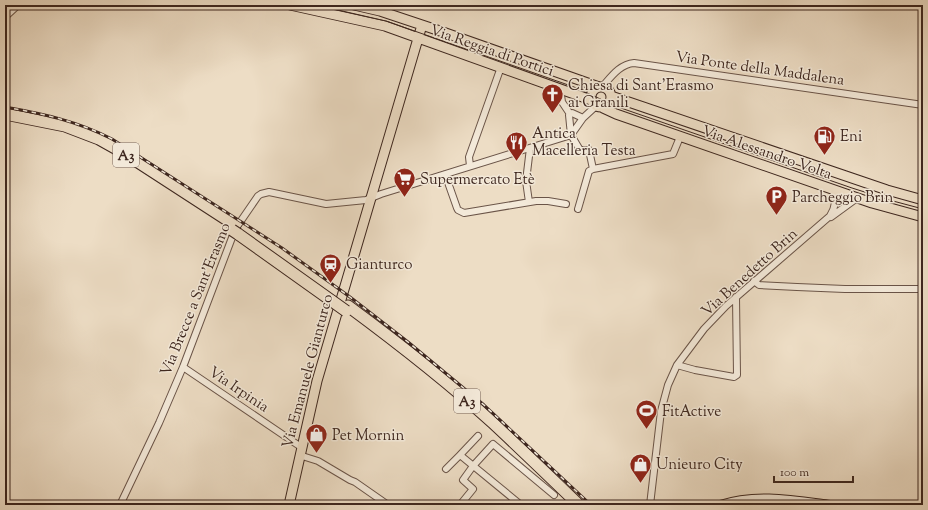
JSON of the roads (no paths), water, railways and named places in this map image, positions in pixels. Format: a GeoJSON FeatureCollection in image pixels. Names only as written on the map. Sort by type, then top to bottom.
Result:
{"type":"FeatureCollection","features":[{"type":"Feature","properties":{"kind":"highway","name":"A3"},"geometry":{"type":"LineString","coordinates":[[5,114],[65,126],[99,139],[237,229],[333,298],[458,399],[495,431],[573,505]]}},
{"type":"Feature","properties":{"kind":"highway","name":"A3"},"geometry":{"type":"LineString","coordinates":[[5,119],[64,131],[97,144],[126,160],[237,229]]}},
{"type":"Feature","properties":{"kind":"highway","name":"A3"},"geometry":{"type":"LineString","coordinates":[[347,309],[416,358],[461,395],[579,505]]}},
{"type":"Feature","properties":{"kind":"main road","name":"Via Reggia di Portici"},"geometry":{"type":"LineString","coordinates":[[290,5],[371,22],[560,88],[597,104]]}},
{"type":"Feature","properties":{"kind":"main road","name":"Via Reggia di Portici"},"geometry":{"type":"LineString","coordinates":[[354,5],[380,11],[601,87]]}},
{"type":"Feature","properties":{"kind":"main road","name":"Via Emanuele Gianturco"},"geometry":{"type":"LineString","coordinates":[[289,505],[300,451],[322,361],[422,25]]}},
{"type":"Feature","properties":{"kind":"main road"},"geometry":{"type":"LineString","coordinates":[[601,87],[608,89],[611,96],[609,104],[597,104],[593,91],[601,87]]}},
{"type":"Feature","properties":{"kind":"main road","name":"Via Alessandro Volta"},"geometry":{"type":"LineString","coordinates":[[611,96],[887,190],[923,200]]}},
{"type":"Feature","properties":{"kind":"main road","name":"Via Alessandro Volta"},"geometry":{"type":"LineString","coordinates":[[597,104],[615,113],[857,198],[923,217]]}},
{"type":"Feature","properties":{"kind":"main road"},"geometry":{"type":"LineString","coordinates":[[720,505],[740,500],[760,498],[776,498],[830,505]]}},
{"type":"Feature","properties":{"kind":"street"},"geometry":{"type":"LineString","coordinates":[[5,17],[18,5]]}},
{"type":"Feature","properties":{"kind":"street","name":"Via Ponte della Maddalena"},"geometry":{"type":"LineString","coordinates":[[601,87],[622,67],[634,63],[923,105]]}},
{"type":"Feature","properties":{"kind":"street"},"geometry":{"type":"LineString","coordinates":[[470,166],[469,157],[501,67]]}},
{"type":"Feature","properties":{"kind":"street"},"geometry":{"type":"LineString","coordinates":[[560,88],[562,102],[570,114],[571,135],[580,150],[589,150],[593,169]]}},
{"type":"Feature","properties":{"kind":"street"},"geometry":{"type":"LineString","coordinates":[[571,135],[583,118],[597,104]]}},
{"type":"Feature","properties":{"kind":"street"},"geometry":{"type":"LineString","coordinates":[[570,114],[583,118]]}},
{"type":"Feature","properties":{"kind":"street","name":"Via Brecce a Sant'Erasmo"},"geometry":{"type":"LineString","coordinates":[[120,505],[159,423],[232,235],[258,196],[269,192],[326,204],[366,200],[571,135]]}},
{"type":"Feature","properties":{"kind":"street"},"geometry":{"type":"LineString","coordinates":[[578,209],[589,171],[673,154],[680,136]]}},
{"type":"Feature","properties":{"kind":"street"},"geometry":{"type":"LineString","coordinates":[[529,202],[526,184],[530,148]]}},
{"type":"Feature","properties":{"kind":"street"},"geometry":{"type":"LineString","coordinates":[[445,174],[457,208],[464,213],[529,202],[541,201],[566,204]]}},
{"type":"Feature","properties":{"kind":"street","name":"Via Benedetto Brin"},"geometry":{"type":"LineString","coordinates":[[827,220],[833,212],[835,206],[833,189]]}},
{"type":"Feature","properties":{"kind":"street","name":"Via Benedetto Brin"},"geometry":{"type":"LineString","coordinates":[[650,505],[661,411],[668,385],[677,365],[704,329],[736,297],[827,220],[857,198]]}},
{"type":"Feature","properties":{"kind":"street"},"geometry":{"type":"LineString","coordinates":[[754,281],[759,285],[923,290]]}},
{"type":"Feature","properties":{"kind":"street"},"geometry":{"type":"LineString","coordinates":[[677,365],[734,377],[737,375],[736,297]]}},
{"type":"Feature","properties":{"kind":"street","name":"Via Irpinia"},"geometry":{"type":"LineString","coordinates":[[182,367],[300,451],[355,482],[388,505]]}},
{"type":"Feature","properties":{"kind":"street"},"geometry":{"type":"LineString","coordinates":[[446,469],[478,436]]}},
{"type":"Feature","properties":{"kind":"street"},"geometry":{"type":"LineString","coordinates":[[460,505],[473,489],[463,480],[473,466],[493,444],[554,495]]}},
{"type":"Feature","properties":{"kind":"street"},"geometry":{"type":"LineString","coordinates":[[460,455],[521,505]]}},
{"type":"Feature","properties":{"kind":"tram line"},"geometry":{"type":"LineString","coordinates":[[316,5],[386,21],[574,87],[618,107],[852,188],[923,209]]}},
{"type":"Feature","properties":{"kind":"railway"},"geometry":{"type":"LineString","coordinates":[[5,107],[60,119],[86,127],[112,139],[282,248],[350,297],[408,342],[484,405],[591,505]]}},
{"type":"Feature","properties":{"kind":"place","name":"Chiesa di Sant'Erasmo ai Granili"},"geometry":{"type":"Point","coordinates":[552,114]}},
{"type":"Feature","properties":{"kind":"place","name":"Eni"},"geometry":{"type":"Point","coordinates":[825,156]}},
{"type":"Feature","properties":{"kind":"place","name":"Antica Macelleria Testa"},"geometry":{"type":"Point","coordinates":[516,162]}},
{"type":"Feature","properties":{"kind":"place","name":"Supermercato Etè"},"geometry":{"type":"Point","coordinates":[405,198]}},
{"type":"Feature","properties":{"kind":"place","name":"Parcheggio Brin"},"geometry":{"type":"Point","coordinates":[777,216]}},
{"type":"Feature","properties":{"kind":"place","name":"Gianturco"},"geometry":{"type":"Point","coordinates":[330,284]}},
{"type":"Feature","properties":{"kind":"place","name":"FitActive"},"geometry":{"type":"Point","coordinates":[647,430]}},
{"type":"Feature","properties":{"kind":"place","name":"Pet Mornin"},"geometry":{"type":"Point","coordinates":[317,454]}},
{"type":"Feature","properties":{"kind":"place","name":"Unieuro City"},"geometry":{"type":"Point","coordinates":[641,484]}}]}
